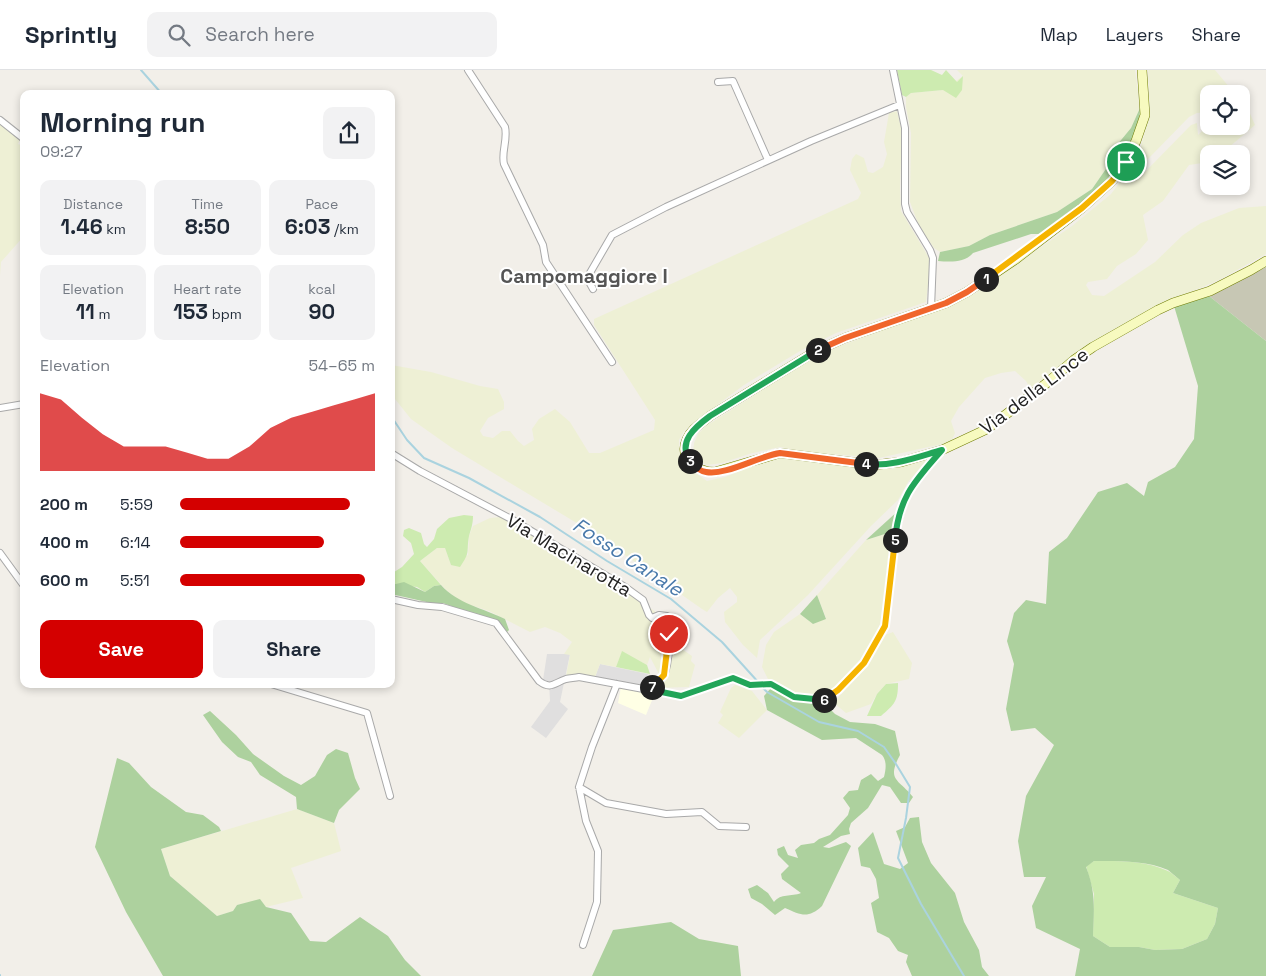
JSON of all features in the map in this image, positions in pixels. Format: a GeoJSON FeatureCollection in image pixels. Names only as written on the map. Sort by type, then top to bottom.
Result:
{"type":"FeatureCollection","features":[{"type":"Feature","properties":{"kind":"street"},"geometry":{"type":"LineString","coordinates":[[468,70],[505,128],[507,134],[502,158],[543,245],[546,262],[612,362]]}},
{"type":"Feature","properties":{"kind":"street"},"geometry":{"type":"LineString","coordinates":[[892,70],[905,128],[905,204],[907,212],[934,258],[931,308]]}},
{"type":"Feature","properties":{"kind":"street","name":"Via della Lince"},"geometry":{"type":"LineString","coordinates":[[1142,70],[1145,115],[1136,141],[1126,162],[1112,181],[1082,208],[967,292],[946,303],[845,338],[816,351],[710,416],[696,427],[687,438],[686,455],[689,460],[700,470],[715,472],[780,453],[874,465],[901,462],[942,450],[987,429],[1092,347],[1158,310],[1210,291],[1266,260]]}},
{"type":"Feature","properties":{"kind":"street"},"geometry":{"type":"LineString","coordinates":[[718,82],[733,81],[768,160]]}},
{"type":"Feature","properties":{"kind":"street"},"geometry":{"type":"LineString","coordinates":[[594,289],[587,278],[612,234],[768,160],[899,105]]}},
{"type":"Feature","properties":{"kind":"street"},"geometry":{"type":"LineString","coordinates":[[0,120],[20,136]]}},
{"type":"Feature","properties":{"kind":"street"},"geometry":{"type":"LineString","coordinates":[[0,408],[20,405]]}},
{"type":"Feature","properties":{"kind":"street"},"geometry":{"type":"LineString","coordinates":[[395,599],[418,605],[442,607],[496,623],[544,686],[579,677],[681,696],[733,678],[750,685],[771,684],[794,697],[825,700],[838,690],[864,663],[885,626],[895,534],[906,496],[913,484],[942,450]]}},
{"type":"Feature","properties":{"kind":"street","name":"Via Macinarotta"},"geometry":{"type":"LineString","coordinates":[[395,455],[420,471],[513,520],[625,587],[644,600],[649,615],[652,618],[658,615],[667,616],[670,621],[664,675],[660,681],[652,686],[652,690]]}},
{"type":"Feature","properties":{"kind":"street"},"geometry":{"type":"LineString","coordinates":[[0,552],[20,580]]}},
{"type":"Feature","properties":{"kind":"street"},"geometry":{"type":"LineString","coordinates":[[584,945],[596,902],[598,852],[586,821],[579,787],[617,684]]}},
{"type":"Feature","properties":{"kind":"street"},"geometry":{"type":"LineString","coordinates":[[284,688],[367,713],[390,796]]}},
{"type":"Feature","properties":{"kind":"street"},"geometry":{"type":"LineString","coordinates":[[579,787],[606,803],[666,814],[702,812],[719,826],[746,827]]}},
{"type":"Feature","properties":{"kind":"shaded area"},"geometry":{"type":"Polygon","coordinates":[[[957,70],[1135,70],[1140,108],[1131,128],[1112,151],[1108,166],[1092,189],[1057,212],[990,235],[969,246],[940,252],[934,248],[919,226],[910,202],[911,133],[906,97],[911,93],[943,90],[963,76],[957,70]]]}},
{"type":"Feature","properties":{"kind":"shaded area"},"geometry":{"type":"Polygon","coordinates":[[[1148,70],[1215,70],[1228,85],[1200,85],[1200,113],[1189,117],[1139,166],[1133,166],[1138,157],[1150,113],[1148,70]]]}},
{"type":"Feature","properties":{"kind":"shaded area"},"geometry":{"type":"Polygon","coordinates":[[[897,111],[902,132],[901,211],[931,261],[926,302],[836,333],[800,351],[744,385],[693,423],[684,431],[679,440],[680,457],[690,469],[707,481],[785,457],[865,468],[892,469],[929,458],[908,482],[898,500],[871,526],[808,595],[760,640],[757,658],[743,645],[725,622],[724,612],[737,602],[737,597],[730,588],[718,598],[707,612],[595,534],[452,448],[411,419],[395,399],[395,366],[431,372],[480,386],[498,389],[504,402],[504,409],[488,418],[480,431],[483,436],[493,438],[502,431],[510,431],[524,446],[534,440],[532,429],[539,419],[555,409],[570,422],[589,453],[600,453],[654,430],[655,420],[594,325],[594,319],[858,199],[861,193],[850,170],[852,159],[856,154],[864,158],[868,172],[873,173],[883,167],[887,154],[884,142],[889,113],[897,111]]]}},
{"type":"Feature","properties":{"kind":"shaded area"},"geometry":{"type":"Polygon","coordinates":[[[1250,114],[1255,125],[1250,129],[1250,114]]]}},
{"type":"Feature","properties":{"kind":"shaded area"},"geometry":{"type":"Polygon","coordinates":[[[1197,123],[1198,135],[1200,133],[1200,135],[1243,135],[1232,145],[1200,145],[1200,163],[1189,165],[1163,201],[1143,215],[1148,240],[1136,254],[1117,266],[1107,279],[1088,282],[1086,285],[1092,295],[1104,296],[1155,262],[1183,235],[1201,223],[1239,208],[1266,206],[1266,254],[1219,280],[1110,331],[1030,388],[1026,381],[1015,371],[985,378],[959,407],[951,421],[955,433],[951,442],[879,458],[808,452],[780,447],[722,463],[707,465],[698,461],[693,453],[694,443],[698,434],[706,426],[804,364],[835,348],[945,307],[976,293],[1072,226],[1111,194],[1124,177],[1144,173],[1191,125],[1197,123]]]}},
{"type":"Feature","properties":{"kind":"shaded area"},"geometry":{"type":"Polygon","coordinates":[[[0,124],[20,140],[18,144],[20,145],[20,241],[1,262],[0,276],[0,124]]]}},
{"type":"Feature","properties":{"kind":"shaded area"},"geometry":{"type":"Polygon","coordinates":[[[1266,267],[1266,341],[1209,296],[1266,267]]]}},
{"type":"Feature","properties":{"kind":"shaded area"},"geometry":{"type":"Polygon","coordinates":[[[500,517],[637,599],[689,635],[682,649],[692,656],[691,661],[695,665],[689,687],[656,688],[645,686],[647,679],[660,676],[650,657],[647,665],[622,652],[616,667],[600,664],[595,677],[566,676],[570,655],[564,654],[572,642],[560,633],[545,627],[530,632],[489,611],[461,602],[446,590],[420,561],[437,548],[445,548],[451,565],[468,555],[469,536],[473,526],[490,518],[500,517]]]}},
{"type":"Feature","properties":{"kind":"shaded area"},"geometry":{"type":"Polygon","coordinates":[[[888,533],[891,543],[879,628],[868,651],[855,668],[835,690],[819,697],[800,696],[768,679],[762,667],[766,645],[774,632],[800,614],[813,624],[826,618],[817,595],[866,540],[888,533]]]}},
{"type":"Feature","properties":{"kind":"shaded area"},"geometry":{"type":"Polygon","coordinates":[[[893,632],[912,663],[909,679],[886,684],[871,704],[846,713],[834,703],[870,661],[885,635],[893,632]]]}},
{"type":"Feature","properties":{"kind":"shaded area"},"geometry":{"type":"Polygon","coordinates":[[[547,654],[570,654],[560,702],[568,709],[546,738],[531,727],[550,701],[549,682],[543,680],[547,654]]]}},
{"type":"Feature","properties":{"kind":"shaded area"},"geometry":{"type":"Polygon","coordinates":[[[600,664],[648,674],[645,686],[595,677],[600,664]]]}},
{"type":"Feature","properties":{"kind":"shaded area"},"geometry":{"type":"Polygon","coordinates":[[[735,685],[752,691],[767,710],[739,738],[718,723],[723,715],[720,712],[731,688],[735,685]]]}},
{"type":"Feature","properties":{"kind":"shaded area"},"geometry":{"type":"Polygon","coordinates":[[[621,687],[655,693],[646,715],[618,703],[621,687]]]}},
{"type":"Feature","properties":{"kind":"shaded area"},"geometry":{"type":"Polygon","coordinates":[[[297,809],[334,823],[341,851],[291,868],[303,898],[266,907],[260,900],[237,905],[233,911],[217,916],[170,876],[161,849],[297,809]]]}},
{"type":"Feature","properties":{"kind":"green space"},"geometry":{"type":"Polygon","coordinates":[[[897,70],[931,70],[942,75],[946,70],[957,82],[963,76],[962,90],[956,98],[943,90],[911,93],[906,97],[902,95],[897,70]]]}},
{"type":"Feature","properties":{"kind":"green space"},"geometry":{"type":"Polygon","coordinates":[[[1140,108],[1139,124],[1129,151],[1111,178],[1090,198],[1043,234],[1031,234],[973,253],[966,259],[952,262],[938,261],[940,252],[969,246],[990,235],[1057,212],[1092,189],[1108,166],[1112,151],[1131,128],[1140,108]]]}},
{"type":"Feature","properties":{"kind":"green space"},"geometry":{"type":"Polygon","coordinates":[[[1209,296],[1266,341],[1266,976],[1075,976],[1080,949],[1036,928],[1032,906],[1046,877],[1024,877],[1018,841],[1026,796],[1054,745],[1035,728],[1011,731],[1006,709],[1014,664],[1007,641],[1014,613],[1026,600],[1046,604],[1049,552],[1067,538],[1098,492],[1127,483],[1144,496],[1148,482],[1175,467],[1194,439],[1198,386],[1174,306],[1209,296]],[[1094,861],[1086,867],[1093,893],[1093,936],[1110,947],[1139,947],[1155,950],[1182,949],[1207,939],[1215,924],[1218,908],[1173,893],[1180,880],[1168,870],[1150,864],[1094,861]]]}},
{"type":"Feature","properties":{"kind":"green space"},"geometry":{"type":"Polygon","coordinates":[[[899,510],[891,543],[888,533],[866,540],[899,510]]]}},
{"type":"Feature","properties":{"kind":"green space"},"geometry":{"type":"Polygon","coordinates":[[[464,515],[473,516],[467,555],[460,567],[451,565],[445,548],[437,548],[420,561],[441,585],[434,586],[425,592],[417,587],[395,584],[395,571],[414,554],[411,543],[403,536],[404,530],[409,528],[421,533],[424,544],[427,547],[434,539],[437,529],[449,518],[464,515]]]}},
{"type":"Feature","properties":{"kind":"green space"},"geometry":{"type":"Polygon","coordinates":[[[404,582],[425,592],[434,586],[441,585],[455,597],[505,619],[509,630],[507,632],[499,624],[443,603],[431,603],[395,595],[396,584],[404,582]]]}},
{"type":"Feature","properties":{"kind":"green space"},"geometry":{"type":"Polygon","coordinates":[[[817,595],[826,619],[813,624],[800,614],[817,595]]]}},
{"type":"Feature","properties":{"kind":"green space"},"geometry":{"type":"Polygon","coordinates":[[[622,651],[647,665],[650,674],[616,667],[622,651]]]}},
{"type":"Feature","properties":{"kind":"green space"},"geometry":{"type":"Polygon","coordinates":[[[898,683],[895,702],[890,708],[881,716],[867,716],[877,694],[886,684],[898,683]]]}},
{"type":"Feature","properties":{"kind":"green space"},"geometry":{"type":"Polygon","coordinates":[[[771,688],[827,706],[835,714],[850,722],[875,724],[895,731],[900,755],[894,775],[913,797],[909,803],[901,803],[890,787],[882,785],[868,808],[851,823],[850,834],[841,836],[823,847],[829,848],[846,842],[851,846],[822,906],[813,913],[808,914],[800,914],[785,908],[775,915],[751,898],[748,889],[757,885],[768,893],[774,902],[783,896],[801,893],[782,879],[781,874],[789,866],[778,855],[777,849],[784,846],[788,855],[798,858],[795,850],[801,845],[814,843],[830,835],[848,815],[850,808],[843,798],[849,791],[858,790],[861,780],[871,774],[878,781],[884,777],[886,768],[882,755],[856,738],[822,740],[767,710],[764,696],[771,688]]]}},
{"type":"Feature","properties":{"kind":"green space"},"geometry":{"type":"Polygon","coordinates":[[[210,711],[253,754],[284,776],[301,785],[315,776],[327,755],[336,749],[348,753],[360,789],[339,810],[334,823],[297,809],[296,797],[260,775],[251,762],[238,757],[222,742],[203,715],[210,711]]]}},
{"type":"Feature","properties":{"kind":"green space"},"geometry":{"type":"Polygon","coordinates":[[[117,758],[129,763],[151,787],[186,812],[203,815],[219,827],[221,831],[161,849],[170,876],[217,916],[233,911],[237,905],[260,899],[266,907],[291,913],[310,941],[326,942],[360,917],[388,936],[405,960],[421,976],[163,976],[126,912],[95,847],[117,758]]]}},
{"type":"Feature","properties":{"kind":"green space"},"geometry":{"type":"Polygon","coordinates":[[[919,817],[922,842],[931,863],[955,893],[964,922],[979,950],[982,967],[989,976],[912,976],[906,962],[908,955],[898,951],[889,938],[877,932],[871,903],[879,898],[876,879],[870,868],[861,866],[858,848],[873,832],[884,864],[900,869],[908,863],[896,831],[905,827],[910,818],[919,817]]]}},
{"type":"Feature","properties":{"kind":"green space"},"geometry":{"type":"Polygon","coordinates":[[[1094,861],[1141,863],[1159,867],[1171,873],[1180,880],[1173,893],[1218,908],[1215,924],[1207,939],[1182,949],[1155,950],[1139,947],[1110,947],[1093,936],[1094,894],[1086,866],[1094,861]]]}},
{"type":"Feature","properties":{"kind":"green space"},"geometry":{"type":"Polygon","coordinates":[[[671,922],[699,939],[738,946],[741,976],[592,976],[613,930],[671,922]]]}},
{"type":"Feature","properties":{"kind":"waterway","name":"Fosso Canale"},"geometry":{"type":"LineString","coordinates":[[141,70],[158,90]]}},
{"type":"Feature","properties":{"kind":"waterway","name":"Fosso Canale"},"geometry":{"type":"LineString","coordinates":[[395,422],[407,440],[424,458],[469,478],[540,517],[607,561],[671,599],[722,642],[759,683]]}},
{"type":"Feature","properties":{"kind":"waterway","name":"Fosso Canale"},"geometry":{"type":"LineString","coordinates":[[762,687],[767,692],[819,722],[858,731],[884,747],[896,764],[910,787],[898,858],[921,904],[964,976]]}},
{"type":"Feature","properties":{"kind":"district","name":"Campomaggiore I"},"geometry":{"type":"Point","coordinates":[584,276]}},
{"type":"Feature","properties":{"kind":"route"},"geometry":{"type":"LineString","coordinates":[[669,634],[664,675],[660,681],[652,686],[652,690],[681,696],[733,678],[750,685],[771,684],[794,697],[825,700],[838,690],[864,663],[885,626],[895,534],[901,510],[913,484],[942,450],[901,462],[874,465],[780,453],[771,454],[725,470],[707,472],[694,466],[686,455],[687,438],[696,427],[710,416],[816,351],[845,338],[946,303],[967,292],[1082,208],[1112,181],[1126,162]]}}]}
